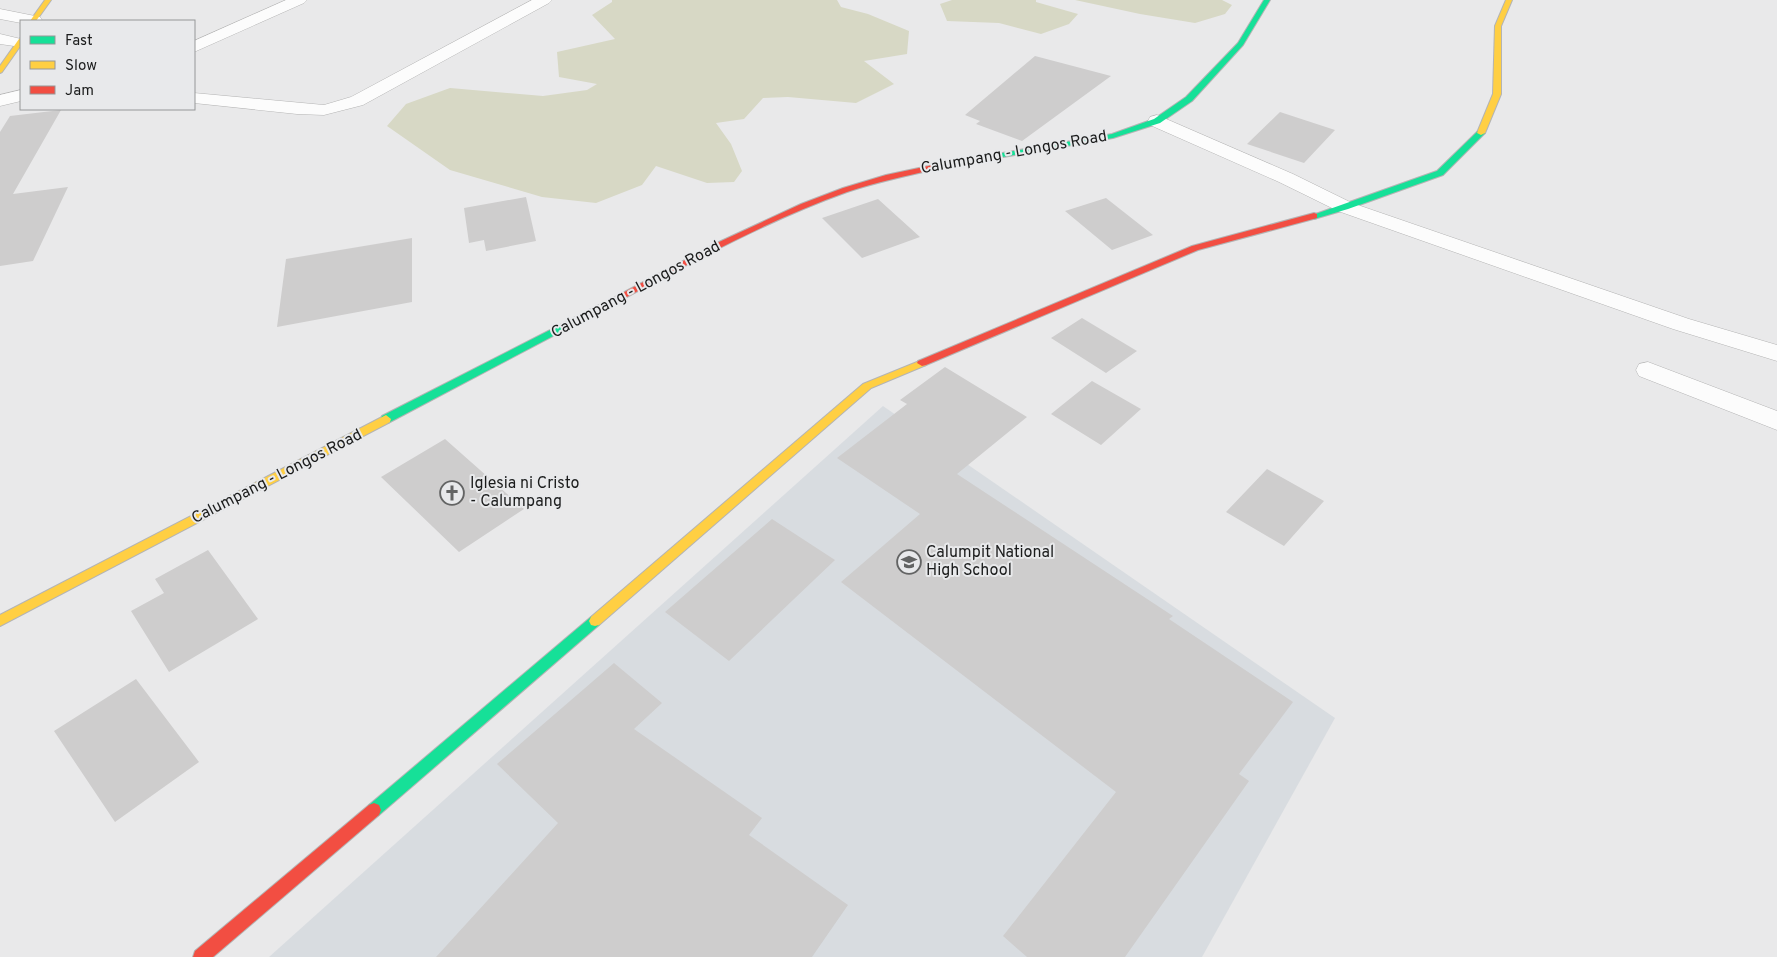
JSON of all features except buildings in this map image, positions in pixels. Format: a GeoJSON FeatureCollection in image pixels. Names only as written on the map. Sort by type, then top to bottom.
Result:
{"type":"FeatureCollection","features":[{"type":"Feature","properties":{"kind":"main road"},"geometry":{"type":"LineString","coordinates":[[35,20],[48,0]]}},
{"type":"Feature","properties":{"kind":"main road","name":"Calumpang - Longos Road"},"geometry":{"type":"LineString","coordinates":[[0,622],[765,221],[832,195],[910,171],[1113,136],[1157,121],[1189,99],[1241,44],[1267,0]]}},
{"type":"Feature","properties":{"kind":"main road"},"geometry":{"type":"LineString","coordinates":[[201,957],[867,386],[1195,248],[1345,207],[1440,173],[1480,135],[1497,94],[1498,26],[1509,0]]}},
{"type":"Feature","properties":{"kind":"main road"},"geometry":{"type":"LineString","coordinates":[[0,70],[20,42]]}},
{"type":"Feature","properties":{"kind":"street"},"geometry":{"type":"LineString","coordinates":[[195,46],[299,0]]}},
{"type":"Feature","properties":{"kind":"street"},"geometry":{"type":"LineString","coordinates":[[195,98],[306,110],[324,110],[358,101],[544,0]]}},
{"type":"Feature","properties":{"kind":"street"},"geometry":{"type":"LineString","coordinates":[[0,14],[29,20]]}},
{"type":"Feature","properties":{"kind":"street"},"geometry":{"type":"LineString","coordinates":[[0,39],[20,42]]}},
{"type":"Feature","properties":{"kind":"street"},"geometry":{"type":"LineString","coordinates":[[0,101],[20,95]]}},
{"type":"Feature","properties":{"kind":"street"},"geometry":{"type":"LineString","coordinates":[[1157,121],[1286,178],[1345,207],[1681,324],[1777,354]]}},
{"type":"Feature","properties":{"kind":"street"},"geometry":{"type":"LineString","coordinates":[[1648,370],[1777,421]]}},
{"type":"Feature","properties":{"kind":"shaded area","name":"Calumpit National High School"},"geometry":{"type":"Polygon","coordinates":[[[883,406],[1335,718],[1202,957],[269,957],[883,406]]]}},
{"type":"Feature","properties":{"kind":"green space"},"geometry":{"type":"Polygon","coordinates":[[[612,0],[837,0],[841,7],[868,14],[909,31],[907,54],[864,61],[894,84],[856,103],[788,97],[763,98],[744,119],[716,123],[731,144],[742,171],[734,182],[707,183],[656,166],[642,185],[596,203],[542,197],[450,170],[387,126],[406,104],[450,88],[543,96],[587,90],[597,84],[559,77],[557,52],[615,39],[592,15],[612,2],[612,0]]]}},
{"type":"Feature","properties":{"kind":"green space"},"geometry":{"type":"Polygon","coordinates":[[[952,0],[1036,0],[1036,2],[1078,14],[1069,24],[1041,34],[999,23],[947,21],[940,4],[952,0]]]}},
{"type":"Feature","properties":{"kind":"green space"},"geometry":{"type":"Polygon","coordinates":[[[1075,0],[1222,0],[1232,5],[1225,14],[1195,23],[1140,14],[1075,0]]]}},
{"type":"Feature","properties":{"kind":"traffic: fast"},"geometry":{"type":"LineString","coordinates":[[933,167],[1113,136],[1157,121],[1189,99],[1241,44],[1267,0]]}},
{"type":"Feature","properties":{"kind":"traffic: fast"},"geometry":{"type":"LineString","coordinates":[[1314,216],[1440,173],[1481,133]]}},
{"type":"Feature","properties":{"kind":"traffic: fast"},"geometry":{"type":"LineString","coordinates":[[386,419],[603,306]]}},
{"type":"Feature","properties":{"kind":"traffic: fast"},"geometry":{"type":"LineString","coordinates":[[374,810],[595,621]]}},
{"type":"Feature","properties":{"kind":"traffic: slow"},"geometry":{"type":"LineString","coordinates":[[34,20],[48,0]]}},
{"type":"Feature","properties":{"kind":"traffic: slow"},"geometry":{"type":"LineString","coordinates":[[1481,133],[1497,94],[1498,26],[1509,0]]}},
{"type":"Feature","properties":{"kind":"traffic: slow"},"geometry":{"type":"LineString","coordinates":[[0,71],[20,41]]}},
{"type":"Feature","properties":{"kind":"traffic: slow"},"geometry":{"type":"LineString","coordinates":[[595,621],[867,386],[922,363]]}},
{"type":"Feature","properties":{"kind":"traffic: slow"},"geometry":{"type":"LineString","coordinates":[[0,621],[386,419]]}},
{"type":"Feature","properties":{"kind":"traffic: jam"},"geometry":{"type":"LineString","coordinates":[[603,306],[722,243],[804,206],[846,190],[889,177],[933,167]]}},
{"type":"Feature","properties":{"kind":"traffic: jam"},"geometry":{"type":"LineString","coordinates":[[922,363],[1195,248],[1314,216]]}},
{"type":"Feature","properties":{"kind":"traffic: jam"},"geometry":{"type":"LineString","coordinates":[[201,957],[374,810]]}},
{"type":"Feature","properties":{"kind":"place","name":"Iglesia ni Cristo - Calumpang"},"geometry":{"type":"Point","coordinates":[452,493]}},
{"type":"Feature","properties":{"kind":"place","name":"Calumpit National High School"},"geometry":{"type":"Point","coordinates":[909,562]}}]}
